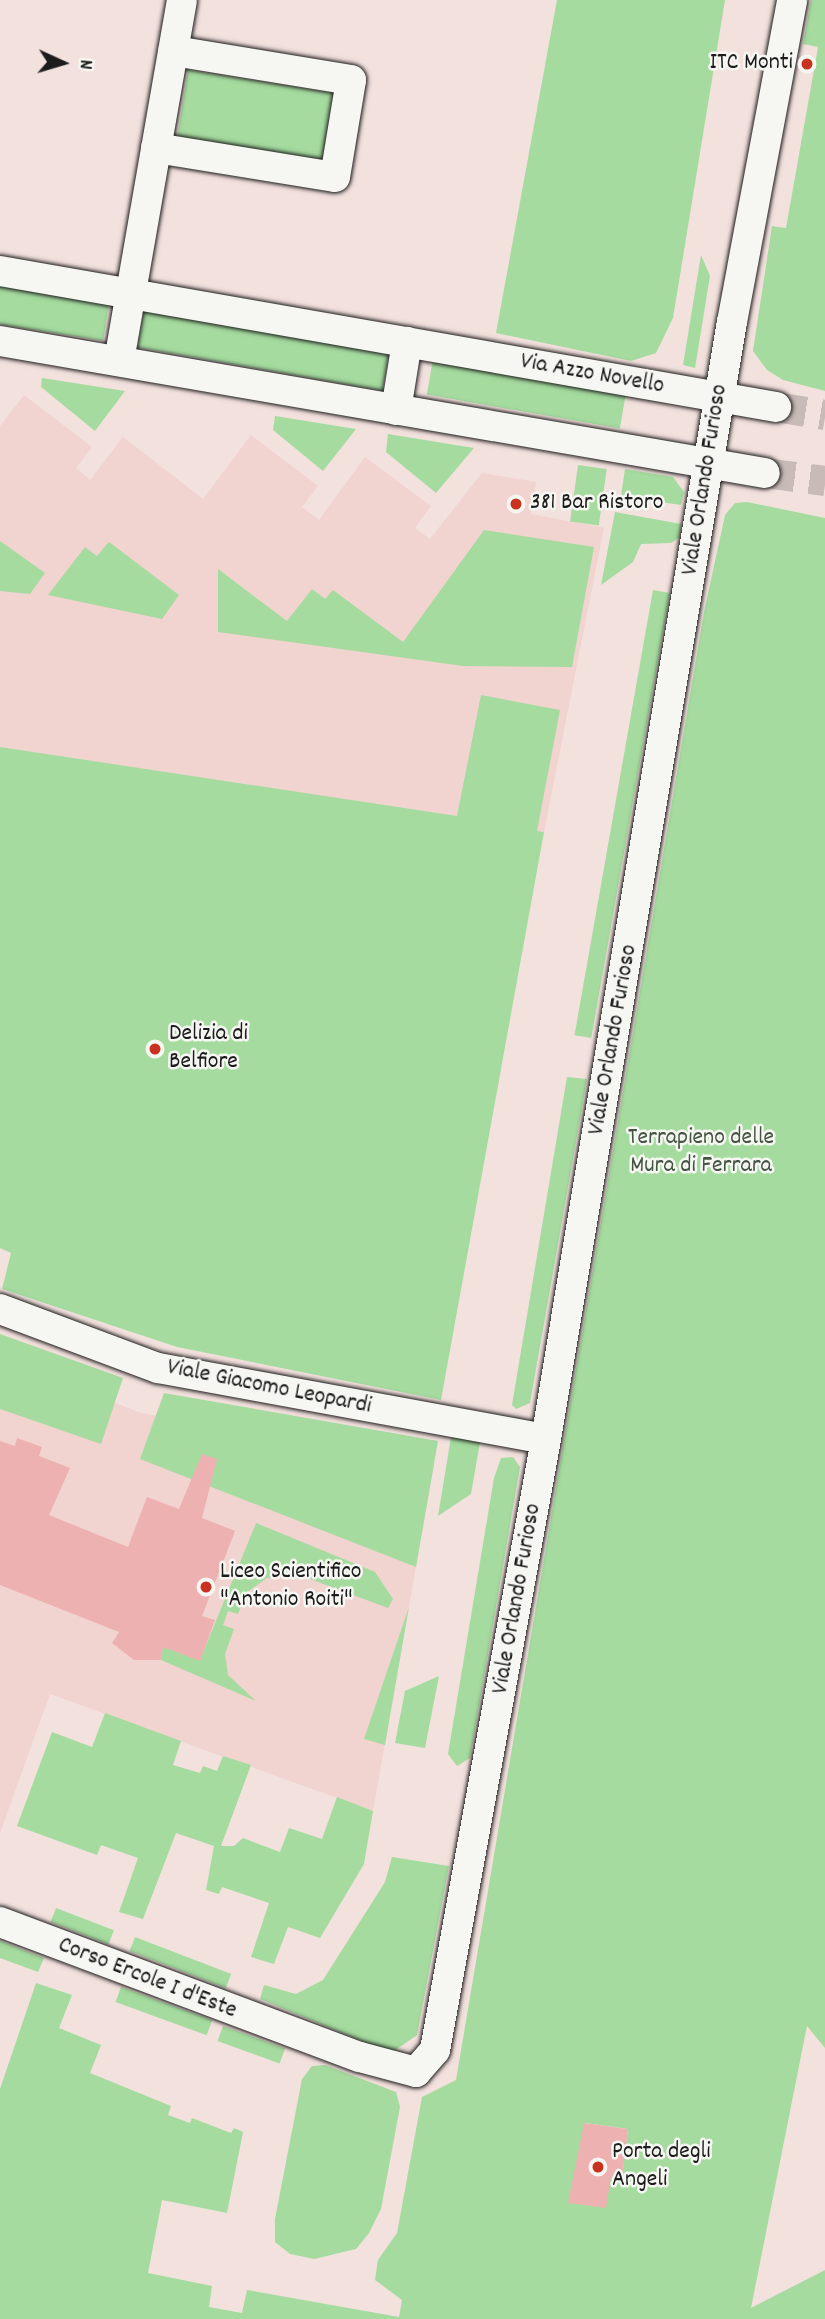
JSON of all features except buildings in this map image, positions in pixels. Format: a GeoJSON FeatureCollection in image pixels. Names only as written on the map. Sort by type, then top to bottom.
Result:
{"type":"FeatureCollection","features":[{"type":"Feature","properties":{"kind":"street"},"geometry":{"type":"LineString","coordinates":[[119,361],[182,0]]}},
{"type":"Feature","properties":{"kind":"street","name":"Viale Orlando Furioso"},"geometry":{"type":"LineString","coordinates":[[360,2057],[416,2072],[435,2050],[444,2023],[546,1439],[719,397],[792,0]]}},
{"type":"Feature","properties":{"kind":"street"},"geometry":{"type":"LineString","coordinates":[[156,148],[335,177],[351,80],[173,51]]}},
{"type":"Feature","properties":{"kind":"street","name":"Via Azzo Novello"},"geometry":{"type":"LineString","coordinates":[[0,271],[776,407]]}},
{"type":"Feature","properties":{"kind":"street"},"geometry":{"type":"LineString","coordinates":[[0,341],[765,473]]}},
{"type":"Feature","properties":{"kind":"street"},"geometry":{"type":"LineString","coordinates":[[396,410],[407,342]]}},
{"type":"Feature","properties":{"kind":"street","name":"Viale Giacomo Leopardi"},"geometry":{"type":"LineString","coordinates":[[0,1309],[158,1368],[546,1439]]}},
{"type":"Feature","properties":{"kind":"street","name":"Corso Ercole I d'Este"},"geometry":{"type":"LineString","coordinates":[[0,1922],[294,2035],[360,2057]]}},
{"type":"Feature","properties":{"kind":"shaded area"},"geometry":{"type":"Polygon","coordinates":[[[24,395],[92,447],[76,468],[90,480],[123,437],[203,499],[251,435],[318,486],[302,507],[319,520],[365,457],[431,506],[415,528],[430,539],[482,473],[536,482],[531,514],[604,528],[544,832],[0,747],[0,426],[24,395]]]}},
{"type":"Feature","properties":{"kind":"shaded area","name":"Liceo Scientifico \"Antonio Roiti\""},"geometry":{"type":"Polygon","coordinates":[[[0,1358],[141,1413],[434,1464],[373,1811],[50,1694],[0,1833],[0,1358]]]}},
{"type":"Feature","properties":{"kind":"green space"},"geometry":{"type":"Polygon","coordinates":[[[557,0],[725,0],[673,318],[656,353],[631,361],[496,333],[557,0]]]}},
{"type":"Feature","properties":{"kind":"green space"},"geometry":{"type":"Polygon","coordinates":[[[811,0],[825,0],[825,391],[783,380],[767,370],[753,351],[772,226],[786,228],[818,47],[803,44],[811,0]]]}},
{"type":"Feature","properties":{"kind":"green space"},"geometry":{"type":"Polygon","coordinates":[[[188,70],[333,93],[323,160],[177,137],[188,70]]]}},
{"type":"Feature","properties":{"kind":"green space"},"geometry":{"type":"Polygon","coordinates":[[[701,255],[710,276],[695,368],[683,365],[701,255]]]}},
{"type":"Feature","properties":{"kind":"green space"},"geometry":{"type":"Polygon","coordinates":[[[0,283],[110,300],[103,341],[0,325],[0,283]]]}},
{"type":"Feature","properties":{"kind":"green space"},"geometry":{"type":"Polygon","coordinates":[[[144,309],[389,352],[382,391],[137,347],[144,309]]]}},
{"type":"Feature","properties":{"kind":"green space"},"geometry":{"type":"Polygon","coordinates":[[[433,359],[626,393],[620,428],[427,394],[433,359]]]}},
{"type":"Feature","properties":{"kind":"green space"},"geometry":{"type":"Polygon","coordinates":[[[42,378],[125,391],[95,431],[41,387],[42,378]]]}},
{"type":"Feature","properties":{"kind":"green space"},"geometry":{"type":"Polygon","coordinates":[[[275,416],[356,429],[323,471],[273,430],[275,416]]]}},
{"type":"Feature","properties":{"kind":"green space"},"geometry":{"type":"Polygon","coordinates":[[[388,434],[474,448],[436,493],[386,452],[388,434]]]}},
{"type":"Feature","properties":{"kind":"green space"},"geometry":{"type":"Polygon","coordinates":[[[578,465],[607,469],[599,525],[570,521],[578,465]]]}},
{"type":"Feature","properties":{"kind":"green space"},"geometry":{"type":"Polygon","coordinates":[[[625,469],[673,477],[684,492],[681,505],[621,496],[625,469]]]}},
{"type":"Feature","properties":{"kind":"green space","name":"Terrapieno delle Mura di Ferrara"},"geometry":{"type":"Polygon","coordinates":[[[747,502],[825,518],[825,2048],[807,2026],[751,2308],[825,2270],[825,2319],[0,2319],[0,2089],[36,1983],[72,1995],[59,2028],[101,2045],[90,2073],[171,2106],[168,2115],[190,2123],[192,2118],[231,2133],[234,2128],[243,2132],[227,2213],[162,2200],[148,2273],[212,2286],[209,2307],[242,2313],[247,2290],[399,2317],[402,2300],[375,2280],[378,2260],[397,2233],[422,2097],[456,2080],[704,612],[725,515],[735,503],[747,502]],[[585,2123],[569,2203],[611,2177],[622,2177],[628,2129],[585,2123]]]}},
{"type":"Feature","properties":{"kind":"green space"},"geometry":{"type":"Polygon","coordinates":[[[615,512],[681,524],[680,537],[671,543],[641,544],[633,562],[601,585],[615,512]]]}},
{"type":"Feature","properties":{"kind":"green space"},"geometry":{"type":"Polygon","coordinates":[[[484,530],[594,547],[572,667],[463,666],[218,632],[218,569],[287,621],[312,589],[325,599],[333,590],[403,642],[484,530]]]}},
{"type":"Feature","properties":{"kind":"green space"},"geometry":{"type":"Polygon","coordinates":[[[0,541],[45,573],[30,594],[0,591],[0,541]]]}},
{"type":"Feature","properties":{"kind":"green space"},"geometry":{"type":"Polygon","coordinates":[[[109,542],[179,595],[162,619],[48,595],[85,547],[97,556],[109,542]]]}},
{"type":"Feature","properties":{"kind":"green space"},"geometry":{"type":"Polygon","coordinates":[[[653,590],[670,593],[591,1038],[575,1035],[653,590]]]}},
{"type":"Feature","properties":{"kind":"green space"},"geometry":{"type":"Polygon","coordinates":[[[481,695],[560,710],[537,831],[544,832],[441,1400],[177,1347],[2,1289],[11,1253],[0,1248],[0,747],[457,816],[481,695]]]}},
{"type":"Feature","properties":{"kind":"green space"},"geometry":{"type":"Polygon","coordinates":[[[567,1077],[587,1079],[530,1403],[516,1409],[512,1405],[567,1077]]]}},
{"type":"Feature","properties":{"kind":"green space"},"geometry":{"type":"Polygon","coordinates":[[[0,1334],[123,1378],[101,1444],[0,1409],[0,1334]]]}},
{"type":"Feature","properties":{"kind":"green space"},"geometry":{"type":"Polygon","coordinates":[[[164,1393],[438,1441],[416,1567],[140,1459],[164,1393]]]}},
{"type":"Feature","properties":{"kind":"green space"},"geometry":{"type":"Polygon","coordinates":[[[451,1437],[480,1442],[471,1494],[438,1516],[451,1437]]]}},
{"type":"Feature","properties":{"kind":"green space"},"geometry":{"type":"Polygon","coordinates":[[[513,1457],[520,1467],[470,1758],[457,1766],[448,1754],[494,1478],[501,1458],[513,1457]]]}},
{"type":"Feature","properties":{"kind":"green space"},"geometry":{"type":"Polygon","coordinates":[[[256,1523],[375,1572],[393,1599],[388,1608],[302,1576],[267,1578],[246,1593],[238,1614],[228,1611],[223,1625],[234,1629],[225,1654],[228,1675],[256,1701],[161,1660],[163,1647],[200,1660],[256,1523]]]}},
{"type":"Feature","properties":{"kind":"green space"},"geometry":{"type":"Polygon","coordinates":[[[409,1607],[385,1745],[364,1739],[409,1607]]]}},
{"type":"Feature","properties":{"kind":"green space"},"geometry":{"type":"Polygon","coordinates":[[[439,1676],[425,1748],[395,1743],[405,1691],[439,1676]]]}},
{"type":"Feature","properties":{"kind":"green space"},"geometry":{"type":"Polygon","coordinates":[[[105,1713],[181,1741],[173,1765],[200,1773],[203,1766],[217,1771],[223,1756],[251,1765],[221,1846],[234,1846],[243,1838],[280,1852],[289,1828],[322,1839],[337,1797],[373,1811],[364,1864],[320,1938],[288,1927],[274,1964],[251,1957],[269,1903],[222,1887],[219,1894],[206,1890],[214,1846],[176,1833],[143,1919],[119,1912],[138,1858],[101,1845],[97,1855],[17,1826],[52,1732],[92,1747],[105,1713]]]}},
{"type":"Feature","properties":{"kind":"green space"},"geometry":{"type":"Polygon","coordinates":[[[392,1857],[449,1866],[417,2035],[391,2053],[260,1999],[264,1985],[296,1994],[323,1980],[385,1882],[392,1857]]]}},
{"type":"Feature","properties":{"kind":"green space"},"geometry":{"type":"Polygon","coordinates":[[[56,1908],[114,1930],[109,1944],[51,1922],[56,1908]]]}},
{"type":"Feature","properties":{"kind":"green space"},"geometry":{"type":"Polygon","coordinates":[[[135,1937],[231,1974],[226,1988],[130,1951],[135,1937]]]}},
{"type":"Feature","properties":{"kind":"green space"},"geometry":{"type":"Polygon","coordinates":[[[0,1941],[44,1958],[38,1972],[0,1958],[0,1941]]]}},
{"type":"Feature","properties":{"kind":"green space"},"geometry":{"type":"Polygon","coordinates":[[[121,1987],[212,2020],[207,2035],[116,2002],[121,1987]]]}},
{"type":"Feature","properties":{"kind":"green space"},"geometry":{"type":"Polygon","coordinates":[[[223,2026],[285,2049],[280,2064],[218,2041],[223,2026]]]}},
{"type":"Feature","properties":{"kind":"green space"},"geometry":{"type":"Polygon","coordinates":[[[325,2065],[396,2092],[400,2107],[381,2209],[369,2233],[356,2249],[314,2259],[290,2254],[275,2242],[275,2219],[302,2079],[312,2066],[325,2065]]]}},
{"type":"Feature","properties":{"kind":"tunnel"},"geometry":{"type":"LineString","coordinates":[[776,407],[825,415]]}},
{"type":"Feature","properties":{"kind":"tunnel"},"geometry":{"type":"LineString","coordinates":[[765,473],[825,481]]}},
{"type":"Feature","properties":{"kind":"place","name":"ITC Monti"},"geometry":{"type":"Point","coordinates":[807,64]}},
{"type":"Feature","properties":{"kind":"place","name":"381 Bar Ristoro"},"geometry":{"type":"Point","coordinates":[516,504]}},
{"type":"Feature","properties":{"kind":"place","name":"Delizia di Belfiore"},"geometry":{"type":"Point","coordinates":[155,1049]}},
{"type":"Feature","properties":{"kind":"place","name":"Liceo Scientifico \"Antonio Roiti\""},"geometry":{"type":"Point","coordinates":[206,1587]}},
{"type":"Feature","properties":{"kind":"place","name":"Porta degli Angeli"},"geometry":{"type":"Point","coordinates":[598,2167]}}]}
